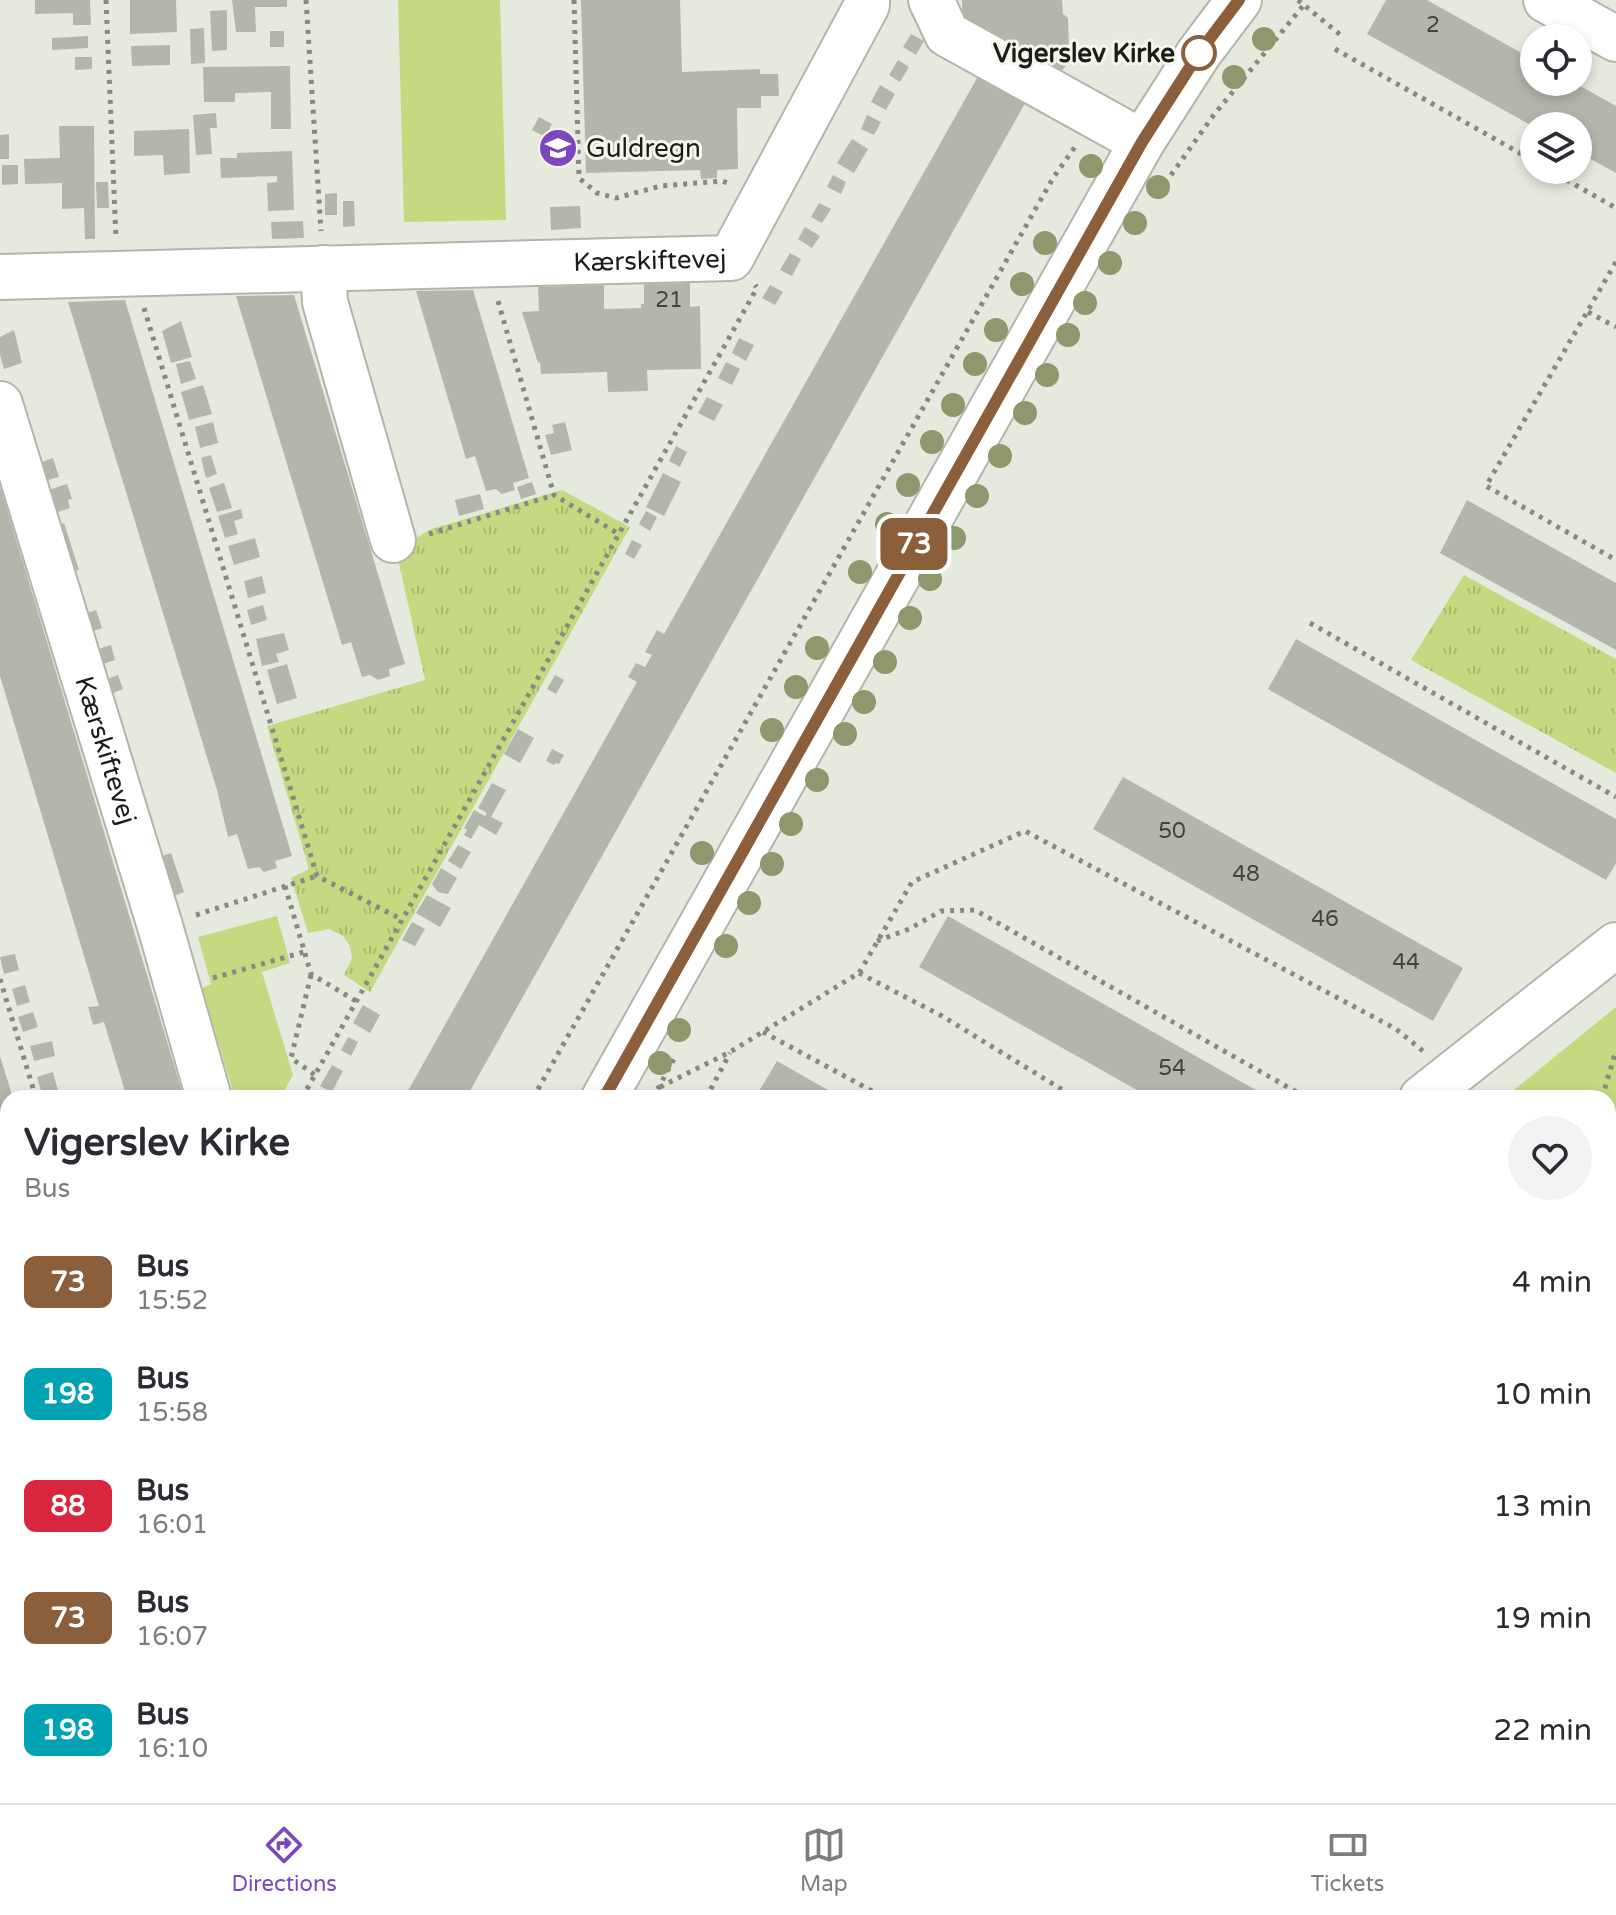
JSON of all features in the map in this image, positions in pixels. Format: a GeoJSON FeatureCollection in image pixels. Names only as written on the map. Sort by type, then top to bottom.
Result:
{"type":"FeatureCollection","features":[{"type":"Feature","properties":{"kind":"street","name":"Kærskiftevej"},"geometry":{"type":"LineString","coordinates":[[0,277],[731,258],[867,0]]}},
{"type":"Feature","properties":{"kind":"street"},"geometry":{"type":"LineString","coordinates":[[931,0],[947,34],[1142,142]]}},
{"type":"Feature","properties":{"kind":"street"},"geometry":{"type":"LineString","coordinates":[[609,1090],[1142,142],[1199,53],[1239,0]]}},
{"type":"Feature","properties":{"kind":"street"},"geometry":{"type":"LineString","coordinates":[[1546,0],[1616,39]]}},
{"type":"Feature","properties":{"kind":"street"},"geometry":{"type":"LineString","coordinates":[[323,268],[325,302],[393,540]]}},
{"type":"Feature","properties":{"kind":"street","name":"Kærskiftevej"},"geometry":{"type":"LineString","coordinates":[[0,404],[160,926],[207,1090]]}},
{"type":"Feature","properties":{"kind":"street"},"geometry":{"type":"LineString","coordinates":[[1437,1086],[1616,945]]}},
{"type":"Feature","properties":{"kind":"path"},"geometry":{"type":"LineString","coordinates":[[106,0],[126,273],[274,730],[317,876]]}},
{"type":"Feature","properties":{"kind":"path"},"geometry":{"type":"LineString","coordinates":[[306,0],[323,268]]}},
{"type":"Feature","properties":{"kind":"path"},"geometry":{"type":"LineString","coordinates":[[574,0],[579,178],[597,193],[616,198],[661,186],[722,181],[763,198]]}},
{"type":"Feature","properties":{"kind":"path"},"geometry":{"type":"LineString","coordinates":[[1298,0],[1343,37]]}},
{"type":"Feature","properties":{"kind":"path"},"geometry":{"type":"LineString","coordinates":[[1335,49],[1520,153]]}},
{"type":"Feature","properties":{"kind":"path"},"geometry":{"type":"LineString","coordinates":[[538,1090],[1022,232],[1053,178],[1096,116]]}},
{"type":"Feature","properties":{"kind":"path"},"geometry":{"type":"LineString","coordinates":[[1574,184],[1616,208]]}},
{"type":"Feature","properties":{"kind":"path"},"geometry":{"type":"LineString","coordinates":[[307,1090],[757,288],[731,258]]}},
{"type":"Feature","properties":{"kind":"path"},"geometry":{"type":"LineString","coordinates":[[1616,262],[1486,486],[1616,560]]}},
{"type":"Feature","properties":{"kind":"path"},"geometry":{"type":"LineString","coordinates":[[494,265],[495,292],[554,495],[619,534]]}},
{"type":"Feature","properties":{"kind":"path"},"geometry":{"type":"LineString","coordinates":[[1588,312],[1616,327]]}},
{"type":"Feature","properties":{"kind":"path"},"geometry":{"type":"LineString","coordinates":[[393,540],[430,534],[554,495]]}},
{"type":"Feature","properties":{"kind":"path"},"geometry":{"type":"LineString","coordinates":[[1310,623],[1616,797]]}},
{"type":"Feature","properties":{"kind":"path"},"geometry":{"type":"LineString","coordinates":[[659,1087],[730,1052],[859,973],[912,882],[1025,831],[1396,1029],[1437,1086]]}},
{"type":"Feature","properties":{"kind":"path"},"geometry":{"type":"LineString","coordinates":[[160,926],[317,876],[401,919]]}},
{"type":"Feature","properties":{"kind":"path"},"geometry":{"type":"LineString","coordinates":[[285,886],[311,974],[291,1058],[315,1075]]}},
{"type":"Feature","properties":{"kind":"path"},"geometry":{"type":"LineString","coordinates":[[877,941],[909,929],[941,911],[975,910],[1293,1090]]}},
{"type":"Feature","properties":{"kind":"path"},"geometry":{"type":"LineString","coordinates":[[178,988],[304,952]]}},
{"type":"Feature","properties":{"kind":"path"},"geometry":{"type":"LineString","coordinates":[[859,973],[942,1016],[1063,1090]]}},
{"type":"Feature","properties":{"kind":"path"},"geometry":{"type":"LineString","coordinates":[[311,974],[356,1001]]}},
{"type":"Feature","properties":{"kind":"path"},"geometry":{"type":"LineString","coordinates":[[0,979],[34,1090]]}},
{"type":"Feature","properties":{"kind":"path"},"geometry":{"type":"LineString","coordinates":[[763,1032],[870,1090]]}},
{"type":"Feature","properties":{"kind":"path"},"geometry":{"type":"LineString","coordinates":[[1604,1090],[1616,1050]]}},
{"type":"Feature","properties":{"kind":"path"},"geometry":{"type":"LineString","coordinates":[[710,1090],[730,1052]]}},
{"type":"Feature","properties":{"kind":"green space"},"geometry":{"type":"Polygon","coordinates":[[[398,0],[500,0],[506,220],[404,222],[398,0]]]}},
{"type":"Feature","properties":{"kind":"green space"},"geometry":{"type":"Polygon","coordinates":[[[562,490],[630,527],[370,992],[344,975],[352,958],[350,946],[343,936],[329,929],[308,933],[291,878],[309,869],[267,726],[425,680],[396,550],[431,529],[562,490]]]}},
{"type":"Feature","properties":{"kind":"green space"},"geometry":{"type":"Polygon","coordinates":[[[1464,575],[1616,659],[1616,773],[1411,660],[1464,575]]]}},
{"type":"Feature","properties":{"kind":"green space"},"geometry":{"type":"Polygon","coordinates":[[[277,916],[290,963],[262,972],[293,1075],[285,1090],[233,1090],[202,988],[211,984],[198,937],[277,916]]]}},
{"type":"Feature","properties":{"kind":"green space"},"geometry":{"type":"Polygon","coordinates":[[[1616,1007],[1616,1090],[1514,1090],[1616,1007]]]}},
{"type":"Feature","properties":{"kind":"building"},"geometry":{"type":"Polygon","coordinates":[[[35,0],[90,0],[91,25],[73,25],[73,13],[35,14],[35,0]]]}},
{"type":"Feature","properties":{"kind":"building"},"geometry":{"type":"Polygon","coordinates":[[[130,0],[176,0],[177,32],[130,34],[130,0]]]}},
{"type":"Feature","properties":{"kind":"building"},"geometry":{"type":"Polygon","coordinates":[[[232,0],[287,0],[287,7],[255,7],[256,32],[236,32],[232,0]]]}},
{"type":"Feature","properties":{"kind":"building"},"geometry":{"type":"Polygon","coordinates":[[[581,0],[680,0],[682,72],[760,69],[760,74],[778,74],[779,96],[761,96],[761,108],[737,108],[738,169],[717,170],[717,178],[701,179],[700,170],[586,173],[581,0]]]}},
{"type":"Feature","properties":{"kind":"building","name":"Vigerslev Kirke"},"geometry":{"type":"Polygon","coordinates":[[[962,0],[1062,0],[1063,14],[1068,18],[1069,51],[1058,51],[1053,47],[998,49],[963,40],[962,0]]]}},
{"type":"Feature","properties":{"kind":"building"},"geometry":{"type":"Polygon","coordinates":[[[1386,0],[1427,0],[1520,52],[1520,96],[1592,96],[1592,93],[1616,106],[1616,173],[1592,160],[1592,112],[1520,112],[1520,119],[1367,34],[1386,0]]]}},
{"type":"Feature","properties":{"kind":"building"},"geometry":{"type":"Polygon","coordinates":[[[227,10],[227,50],[212,51],[210,11],[227,10]]]}},
{"type":"Feature","properties":{"kind":"building"},"geometry":{"type":"Polygon","coordinates":[[[204,28],[205,63],[191,64],[190,29],[204,28]]]}},
{"type":"Feature","properties":{"kind":"building"},"geometry":{"type":"Polygon","coordinates":[[[270,31],[284,31],[284,47],[270,47],[270,31]]]}},
{"type":"Feature","properties":{"kind":"building"},"geometry":{"type":"Polygon","coordinates":[[[911,34],[924,41],[916,55],[903,47],[911,34]]]}},
{"type":"Feature","properties":{"kind":"building"},"geometry":{"type":"Polygon","coordinates":[[[88,36],[88,48],[52,50],[52,38],[88,36]]]}},
{"type":"Feature","properties":{"kind":"building"},"geometry":{"type":"Polygon","coordinates":[[[170,45],[170,65],[132,66],[131,46],[170,45]]]}},
{"type":"Feature","properties":{"kind":"building"},"geometry":{"type":"Polygon","coordinates":[[[1053,54],[1066,66],[1049,85],[1033,76],[1053,54]]]}},
{"type":"Feature","properties":{"kind":"building"},"geometry":{"type":"Polygon","coordinates":[[[75,57],[92,57],[92,69],[75,70],[75,57]]]}},
{"type":"Feature","properties":{"kind":"building"},"geometry":{"type":"Polygon","coordinates":[[[898,60],[909,67],[900,82],[889,75],[898,60]]]}},
{"type":"Feature","properties":{"kind":"building"},"geometry":{"type":"Polygon","coordinates":[[[290,66],[291,129],[271,129],[271,92],[235,93],[235,102],[204,102],[203,67],[290,66]]]}},
{"type":"Feature","properties":{"kind":"building"},"geometry":{"type":"Polygon","coordinates":[[[981,71],[1028,98],[470,1090],[408,1090],[637,682],[628,677],[636,663],[645,667],[652,655],[645,652],[657,630],[664,634],[981,71]]]}},
{"type":"Feature","properties":{"kind":"building"},"geometry":{"type":"Polygon","coordinates":[[[880,85],[895,94],[886,110],[871,102],[880,85]]]}},
{"type":"Feature","properties":{"kind":"building"},"geometry":{"type":"Polygon","coordinates":[[[216,113],[217,128],[210,128],[212,154],[196,155],[193,115],[216,113]]]}},
{"type":"Feature","properties":{"kind":"building"},"geometry":{"type":"Polygon","coordinates":[[[867,115],[881,122],[874,135],[861,129],[867,115]]]}},
{"type":"Feature","properties":{"kind":"building"},"geometry":{"type":"Polygon","coordinates":[[[539,117],[552,124],[545,137],[532,130],[539,117]]]}},
{"type":"Feature","properties":{"kind":"building"},"geometry":{"type":"Polygon","coordinates":[[[59,126],[94,126],[95,239],[85,239],[84,208],[62,209],[62,183],[25,184],[24,159],[60,158],[59,126]]]}},
{"type":"Feature","properties":{"kind":"building"},"geometry":{"type":"Polygon","coordinates":[[[189,129],[190,173],[164,175],[163,155],[134,156],[134,131],[189,129]]]}},
{"type":"Feature","properties":{"kind":"building"},"geometry":{"type":"Polygon","coordinates":[[[9,134],[9,159],[0,159],[0,135],[9,134]]]}},
{"type":"Feature","properties":{"kind":"building"},"geometry":{"type":"Polygon","coordinates":[[[852,139],[868,149],[854,173],[837,163],[852,139]]]}},
{"type":"Feature","properties":{"kind":"building"},"geometry":{"type":"Polygon","coordinates":[[[292,151],[294,210],[268,211],[267,183],[277,182],[277,176],[221,178],[220,158],[237,158],[237,153],[292,151]]]}},
{"type":"Feature","properties":{"kind":"building"},"geometry":{"type":"Polygon","coordinates":[[[2,165],[18,165],[18,184],[2,185],[2,165]]]}},
{"type":"Feature","properties":{"kind":"building"},"geometry":{"type":"Polygon","coordinates":[[[833,175],[846,182],[841,194],[827,187],[833,175]]]}},
{"type":"Feature","properties":{"kind":"building"},"geometry":{"type":"Polygon","coordinates":[[[96,182],[108,182],[109,208],[97,208],[96,182]]]}},
{"type":"Feature","properties":{"kind":"building"},"geometry":{"type":"Polygon","coordinates":[[[337,193],[337,215],[325,215],[325,194],[337,193]]]}},
{"type":"Feature","properties":{"kind":"building"},"geometry":{"type":"Polygon","coordinates":[[[343,201],[354,201],[355,226],[343,227],[343,201]]]}},
{"type":"Feature","properties":{"kind":"building"},"geometry":{"type":"Polygon","coordinates":[[[819,203],[831,209],[822,223],[811,217],[819,203]]]}},
{"type":"Feature","properties":{"kind":"building"},"geometry":{"type":"Polygon","coordinates":[[[580,206],[581,228],[551,230],[550,207],[580,206]]]}},
{"type":"Feature","properties":{"kind":"building"},"geometry":{"type":"Polygon","coordinates":[[[303,221],[304,238],[272,239],[271,222],[303,221]]]}},
{"type":"Feature","properties":{"kind":"building"},"geometry":{"type":"Polygon","coordinates":[[[805,227],[820,236],[812,248],[798,239],[805,227]]]}},
{"type":"Feature","properties":{"kind":"building"},"geometry":{"type":"Polygon","coordinates":[[[790,253],[801,259],[792,276],[780,270],[790,253]]]}},
{"type":"Feature","properties":{"kind":"building"},"geometry":{"type":"Polygon","coordinates":[[[690,283],[690,307],[700,306],[701,369],[647,370],[648,391],[608,392],[607,372],[541,374],[540,362],[522,312],[539,311],[538,287],[604,285],[604,309],[641,308],[644,304],[644,284],[690,283]]]}},
{"type":"Feature","properties":{"kind":"building"},"geometry":{"type":"Polygon","coordinates":[[[770,285],[783,292],[775,305],[762,298],[770,285]]]}},
{"type":"Feature","properties":{"kind":"building"},"geometry":{"type":"Polygon","coordinates":[[[473,290],[529,478],[513,483],[515,490],[502,494],[496,489],[486,491],[475,456],[466,459],[416,291],[473,290]]]}},
{"type":"Feature","properties":{"kind":"building"},"geometry":{"type":"Polygon","coordinates":[[[294,295],[405,664],[389,669],[390,676],[378,680],[370,675],[362,677],[351,642],[342,645],[236,296],[294,295]]]}},
{"type":"Feature","properties":{"kind":"building"},"geometry":{"type":"Polygon","coordinates":[[[125,300],[292,856],[275,861],[277,868],[264,872],[259,867],[248,869],[237,834],[228,837],[217,790],[68,302],[125,300]]]}},
{"type":"Feature","properties":{"kind":"building"},"geometry":{"type":"Polygon","coordinates":[[[181,321],[192,357],[171,363],[162,331],[181,321]]]}},
{"type":"Feature","properties":{"kind":"building"},"geometry":{"type":"Polygon","coordinates":[[[14,330],[22,363],[4,369],[0,337],[14,330]]]}},
{"type":"Feature","properties":{"kind":"building"},"geometry":{"type":"Polygon","coordinates":[[[739,338],[754,345],[746,361],[732,353],[739,338]]]}},
{"type":"Feature","properties":{"kind":"building"},"geometry":{"type":"Polygon","coordinates":[[[190,361],[196,379],[181,384],[176,364],[190,361]]]}},
{"type":"Feature","properties":{"kind":"building"},"geometry":{"type":"Polygon","coordinates":[[[726,362],[740,369],[732,385],[718,378],[726,362]]]}},
{"type":"Feature","properties":{"kind":"building"},"geometry":{"type":"Polygon","coordinates":[[[203,385],[212,414],[189,420],[181,392],[203,385]]]}},
{"type":"Feature","properties":{"kind":"building"},"geometry":{"type":"Polygon","coordinates":[[[707,397],[723,405],[714,421],[698,413],[707,397]]]}},
{"type":"Feature","properties":{"kind":"building"},"geometry":{"type":"Polygon","coordinates":[[[213,422],[218,443],[200,448],[195,427],[213,422]]]}},
{"type":"Feature","properties":{"kind":"building"},"geometry":{"type":"Polygon","coordinates":[[[565,422],[572,450],[551,455],[545,435],[554,433],[552,425],[565,422]]]}},
{"type":"Feature","properties":{"kind":"building"},"geometry":{"type":"Polygon","coordinates":[[[676,446],[687,452],[680,467],[669,461],[676,446]]]}},
{"type":"Feature","properties":{"kind":"building"},"geometry":{"type":"Polygon","coordinates":[[[211,455],[217,474],[206,478],[201,458],[211,455]]]}},
{"type":"Feature","properties":{"kind":"building"},"geometry":{"type":"Polygon","coordinates":[[[53,458],[59,477],[44,481],[39,463],[53,458]]]}},
{"type":"Feature","properties":{"kind":"building"},"geometry":{"type":"Polygon","coordinates":[[[663,473],[681,482],[664,516],[646,507],[663,473]]]}},
{"type":"Feature","properties":{"kind":"building"},"geometry":{"type":"Polygon","coordinates":[[[532,482],[536,494],[521,499],[517,487],[532,482]]]}},
{"type":"Feature","properties":{"kind":"building"},"geometry":{"type":"Polygon","coordinates":[[[224,483],[232,508],[217,512],[209,488],[224,483]]]}},
{"type":"Feature","properties":{"kind":"building"},"geometry":{"type":"Polygon","coordinates":[[[67,484],[72,499],[68,500],[70,508],[55,513],[58,525],[64,523],[79,570],[67,573],[42,492],[67,484]]]}},
{"type":"Feature","properties":{"kind":"building"},"geometry":{"type":"Polygon","coordinates":[[[1,489],[182,1090],[125,1090],[104,1022],[93,1025],[88,1007],[99,1006],[0,676],[1,489]]]}},
{"type":"Feature","properties":{"kind":"building"},"geometry":{"type":"Polygon","coordinates":[[[480,494],[484,509],[459,516],[455,500],[480,494]]]}},
{"type":"Feature","properties":{"kind":"building"},"geometry":{"type":"Polygon","coordinates":[[[1467,500],[1616,583],[1616,650],[1440,553],[1467,500]]]}},
{"type":"Feature","properties":{"kind":"building"},"geometry":{"type":"Polygon","coordinates":[[[241,509],[243,518],[234,521],[238,534],[225,538],[218,516],[241,509]]]}},
{"type":"Feature","properties":{"kind":"building"},"geometry":{"type":"Polygon","coordinates":[[[646,511],[657,517],[650,531],[639,524],[646,511]]]}},
{"type":"Feature","properties":{"kind":"building"},"geometry":{"type":"Polygon","coordinates":[[[255,538],[260,557],[234,565],[228,546],[255,538]]]}},
{"type":"Feature","properties":{"kind":"building"},"geometry":{"type":"Polygon","coordinates":[[[632,540],[642,545],[634,559],[625,554],[632,540]]]}},
{"type":"Feature","properties":{"kind":"building"},"geometry":{"type":"Polygon","coordinates":[[[262,576],[266,593],[248,598],[244,581],[262,576]]]}},
{"type":"Feature","properties":{"kind":"building"},"geometry":{"type":"Polygon","coordinates":[[[263,605],[267,620],[251,625],[247,610],[263,605]]]}},
{"type":"Feature","properties":{"kind":"building"},"geometry":{"type":"Polygon","coordinates":[[[96,610],[102,628],[88,633],[82,615],[96,610]]]}},
{"type":"Feature","properties":{"kind":"building"},"geometry":{"type":"Polygon","coordinates":[[[284,633],[289,650],[276,654],[279,662],[262,666],[256,639],[284,633]]]}},
{"type":"Feature","properties":{"kind":"building"},"geometry":{"type":"Polygon","coordinates":[[[1296,639],[1616,819],[1616,863],[1606,880],[1268,689],[1296,639]]]}},
{"type":"Feature","properties":{"kind":"building"},"geometry":{"type":"Polygon","coordinates":[[[111,645],[115,660],[100,665],[95,650],[111,645]]]}},
{"type":"Feature","properties":{"kind":"building"},"geometry":{"type":"Polygon","coordinates":[[[287,664],[297,698],[277,704],[267,670],[287,664]]]}},
{"type":"Feature","properties":{"kind":"building"},"geometry":{"type":"Polygon","coordinates":[[[118,675],[123,689],[106,696],[101,681],[118,675]]]}},
{"type":"Feature","properties":{"kind":"building"},"geometry":{"type":"Polygon","coordinates":[[[555,675],[564,680],[556,694],[547,689],[555,675]]]}},
{"type":"Feature","properties":{"kind":"building"},"geometry":{"type":"Polygon","coordinates":[[[518,729],[534,738],[520,763],[504,754],[518,729]]]}},
{"type":"Feature","properties":{"kind":"building"},"geometry":{"type":"Polygon","coordinates":[[[552,749],[564,755],[559,764],[546,761],[552,749]]]}},
{"type":"Feature","properties":{"kind":"building"},"geometry":{"type":"Polygon","coordinates":[[[1123,777],[1463,968],[1433,1021],[1093,829],[1123,777]]]}},
{"type":"Feature","properties":{"kind":"building"},"geometry":{"type":"Polygon","coordinates":[[[492,783],[506,790],[491,817],[503,823],[496,835],[479,825],[471,839],[464,835],[467,830],[464,828],[474,810],[485,816],[487,813],[478,808],[492,783]]]}},
{"type":"Feature","properties":{"kind":"building"},"geometry":{"type":"Polygon","coordinates":[[[458,845],[471,852],[461,869],[448,861],[458,845]]]}},
{"type":"Feature","properties":{"kind":"building"},"geometry":{"type":"Polygon","coordinates":[[[171,853],[184,892],[166,899],[153,859],[171,853]]]}},
{"type":"Feature","properties":{"kind":"building"},"geometry":{"type":"Polygon","coordinates":[[[441,868],[457,878],[448,894],[438,892],[432,884],[441,868]]]}},
{"type":"Feature","properties":{"kind":"building"},"geometry":{"type":"Polygon","coordinates":[[[427,895],[451,908],[440,927],[416,913],[427,895]]]}},
{"type":"Feature","properties":{"kind":"building"},"geometry":{"type":"Polygon","coordinates":[[[948,916],[1256,1090],[1137,1090],[919,967],[948,916]]]}},
{"type":"Feature","properties":{"kind":"building"},"geometry":{"type":"Polygon","coordinates":[[[412,922],[425,929],[415,946],[402,940],[412,922]]]}},
{"type":"Feature","properties":{"kind":"building"},"geometry":{"type":"Polygon","coordinates":[[[15,954],[19,970],[4,974],[0,957],[15,954]]]}},
{"type":"Feature","properties":{"kind":"building"},"geometry":{"type":"Polygon","coordinates":[[[25,985],[30,1002],[17,1006],[12,989],[25,985]]]}},
{"type":"Feature","properties":{"kind":"building"},"geometry":{"type":"Polygon","coordinates":[[[363,1005],[380,1015],[370,1033],[353,1023],[363,1005]]]}},
{"type":"Feature","properties":{"kind":"building"},"geometry":{"type":"Polygon","coordinates":[[[33,1012],[38,1027],[23,1032],[18,1017],[33,1012]]]}},
{"type":"Feature","properties":{"kind":"building"},"geometry":{"type":"Polygon","coordinates":[[[348,1037],[358,1042],[351,1056],[341,1050],[348,1037]]]}},
{"type":"Feature","properties":{"kind":"building"},"geometry":{"type":"Polygon","coordinates":[[[52,1041],[55,1056],[34,1061],[30,1046],[52,1041]]]}},
{"type":"Feature","properties":{"kind":"building"},"geometry":{"type":"Polygon","coordinates":[[[0,1056],[11,1090],[0,1090],[0,1056]]]}},
{"type":"Feature","properties":{"kind":"building"},"geometry":{"type":"Polygon","coordinates":[[[777,1061],[828,1090],[760,1090],[777,1061]]]}},
{"type":"Feature","properties":{"kind":"building"},"geometry":{"type":"Polygon","coordinates":[[[332,1065],[343,1071],[333,1090],[320,1086],[332,1065]]]}},
{"type":"Feature","properties":{"kind":"building"},"geometry":{"type":"Polygon","coordinates":[[[53,1072],[58,1090],[41,1090],[37,1077],[53,1072]]]}},
{"type":"Feature","properties":{"kind":"bus line","name":"73"},"geometry":{"type":"LineString","coordinates":[[608,1090],[1142,142],[1210,36],[1239,0]]}},
{"type":"Feature","properties":{"kind":"place","name":"Vigerslev Kirke"},"geometry":{"type":"Point","coordinates":[1199,53]}},
{"type":"Feature","properties":{"kind":"place","name":"Guldregn"},"geometry":{"type":"Point","coordinates":[558,148]}}]}
